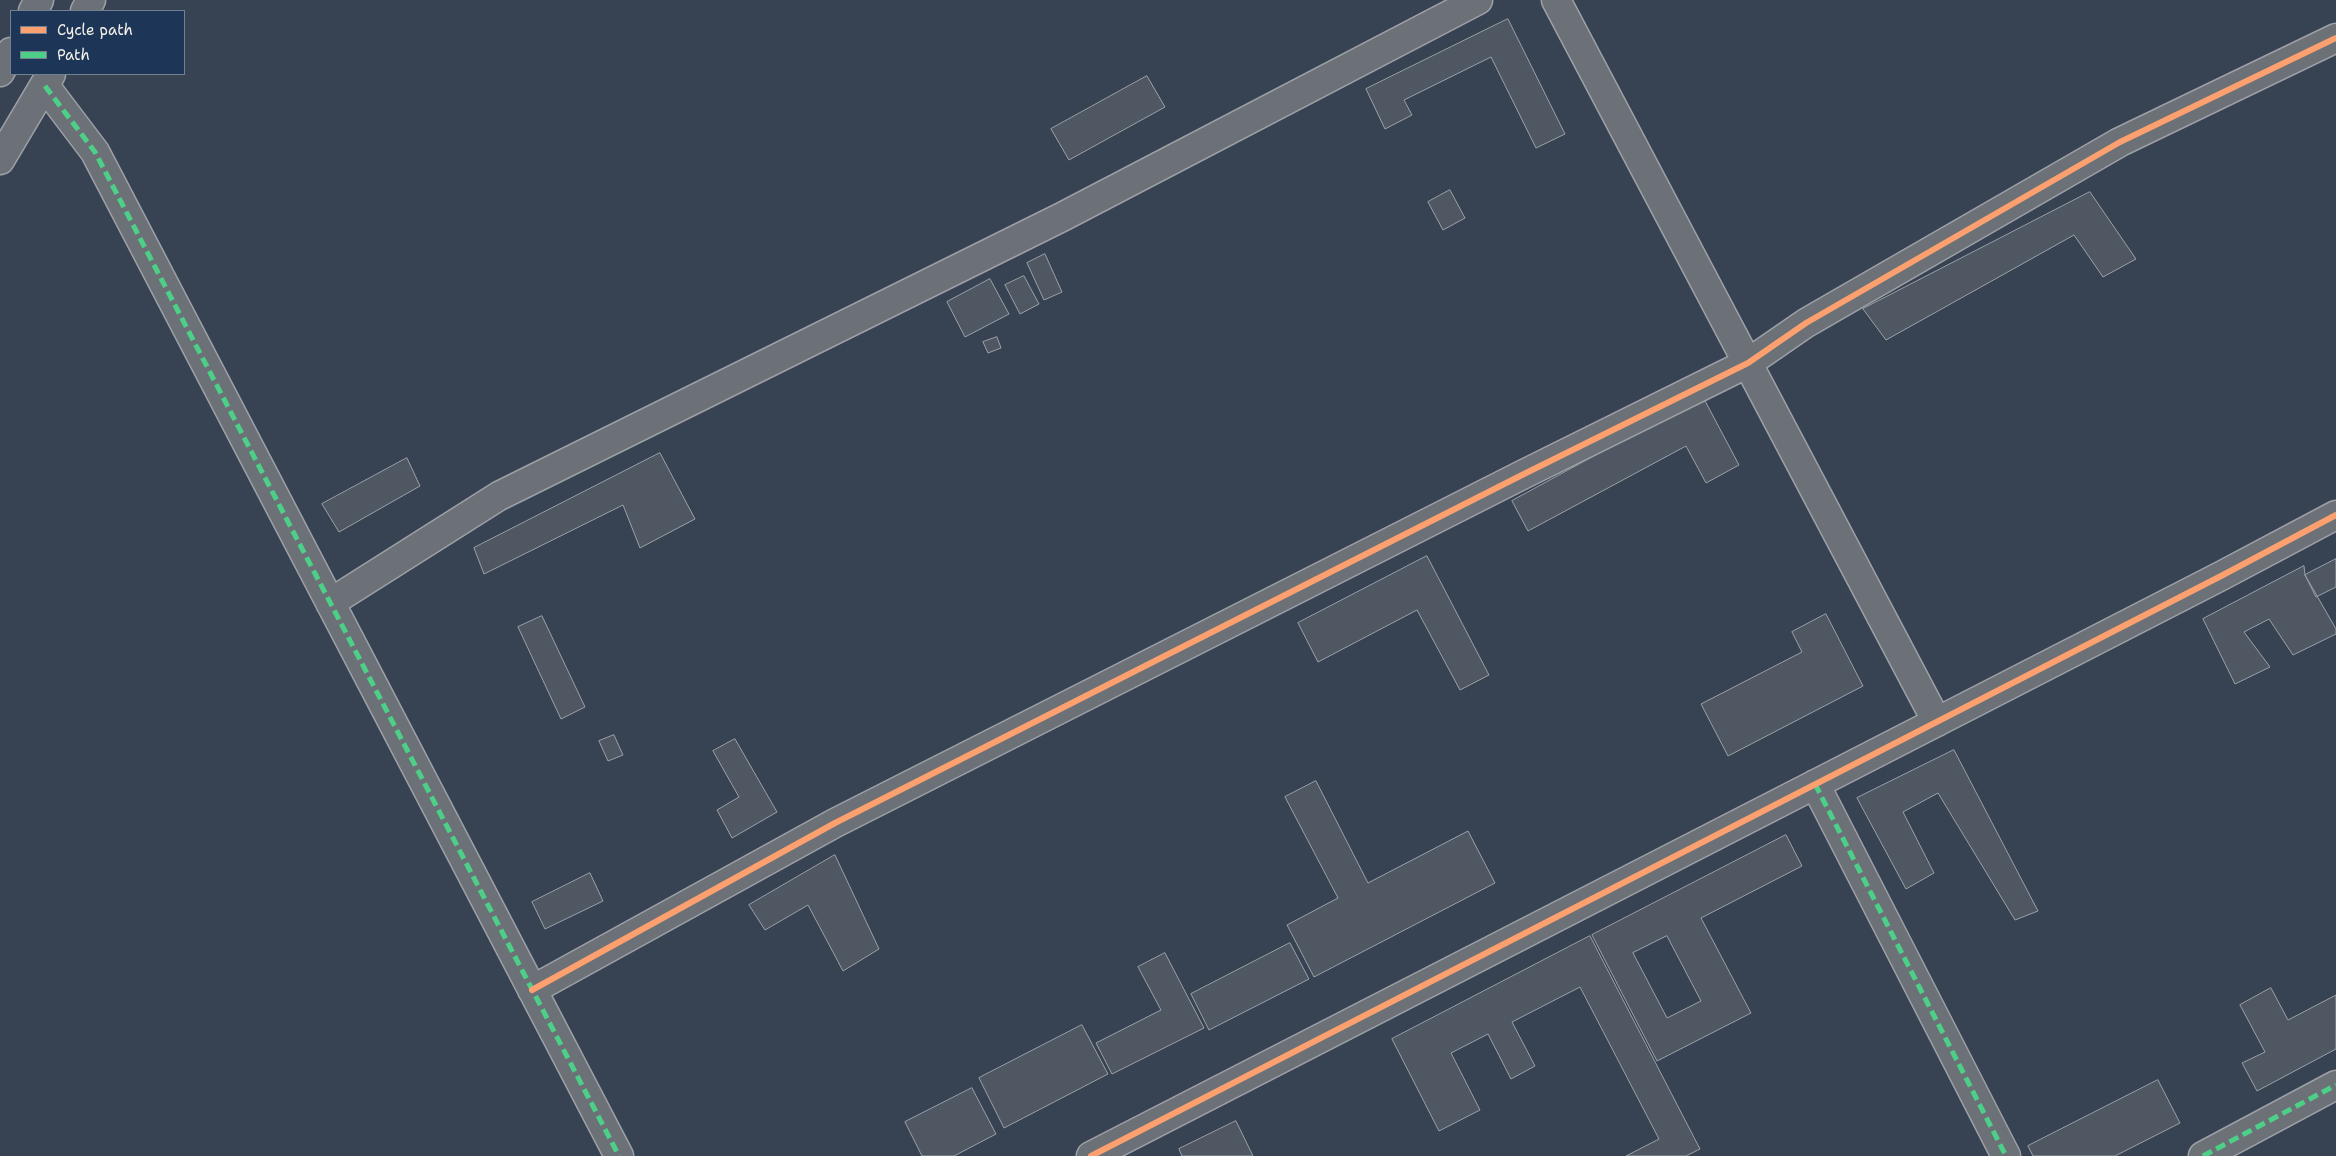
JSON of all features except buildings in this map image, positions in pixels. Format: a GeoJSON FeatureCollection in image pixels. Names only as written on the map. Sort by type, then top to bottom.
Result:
{"type":"FeatureCollection","features":[{"type":"Feature","properties":{"kind":"main road"},"geometry":{"type":"LineString","coordinates":[[330,603],[500,496],[1062,218],[1478,0]]}},
{"type":"Feature","properties":{"kind":"main road"},"geometry":{"type":"LineString","coordinates":[[1556,0],[1937,722]]}},
{"type":"Feature","properties":{"kind":"main road"},"geometry":{"type":"LineString","coordinates":[[532,990],[836,823],[1515,478],[1748,363],[1806,322],[2120,142],[2336,38]]}},
{"type":"Feature","properties":{"kind":"main road"},"geometry":{"type":"LineString","coordinates":[[0,72],[10,54]]}},
{"type":"Feature","properties":{"kind":"main road"},"geometry":{"type":"LineString","coordinates":[[0,160],[48,80],[95,152],[619,1156]]}},
{"type":"Feature","properties":{"kind":"main road"},"geometry":{"type":"LineString","coordinates":[[1091,1156],[2336,515]]}},
{"type":"Feature","properties":{"kind":"main road"},"geometry":{"type":"LineString","coordinates":[[1815,784],[2006,1156]]}},
{"type":"Feature","properties":{"kind":"main road"},"geometry":{"type":"LineString","coordinates":[[2203,1156],[2336,1085]]}},
{"type":"Feature","properties":{"kind":"marked path"},"geometry":{"type":"LineString","coordinates":[[45,86],[95,152],[619,1156]]}},
{"type":"Feature","properties":{"kind":"marked path"},"geometry":{"type":"LineString","coordinates":[[1815,784],[2006,1156]]}},
{"type":"Feature","properties":{"kind":"marked path"},"geometry":{"type":"LineString","coordinates":[[2203,1156],[2336,1085]]}},
{"type":"Feature","properties":{"kind":"cycle path"},"geometry":{"type":"LineString","coordinates":[[532,990],[835,823],[1524,474],[1748,363],[1806,323],[2120,142],[2336,38]]}},
{"type":"Feature","properties":{"kind":"cycle path"},"geometry":{"type":"LineString","coordinates":[[1091,1156],[2221,576],[2336,515]]}}]}
